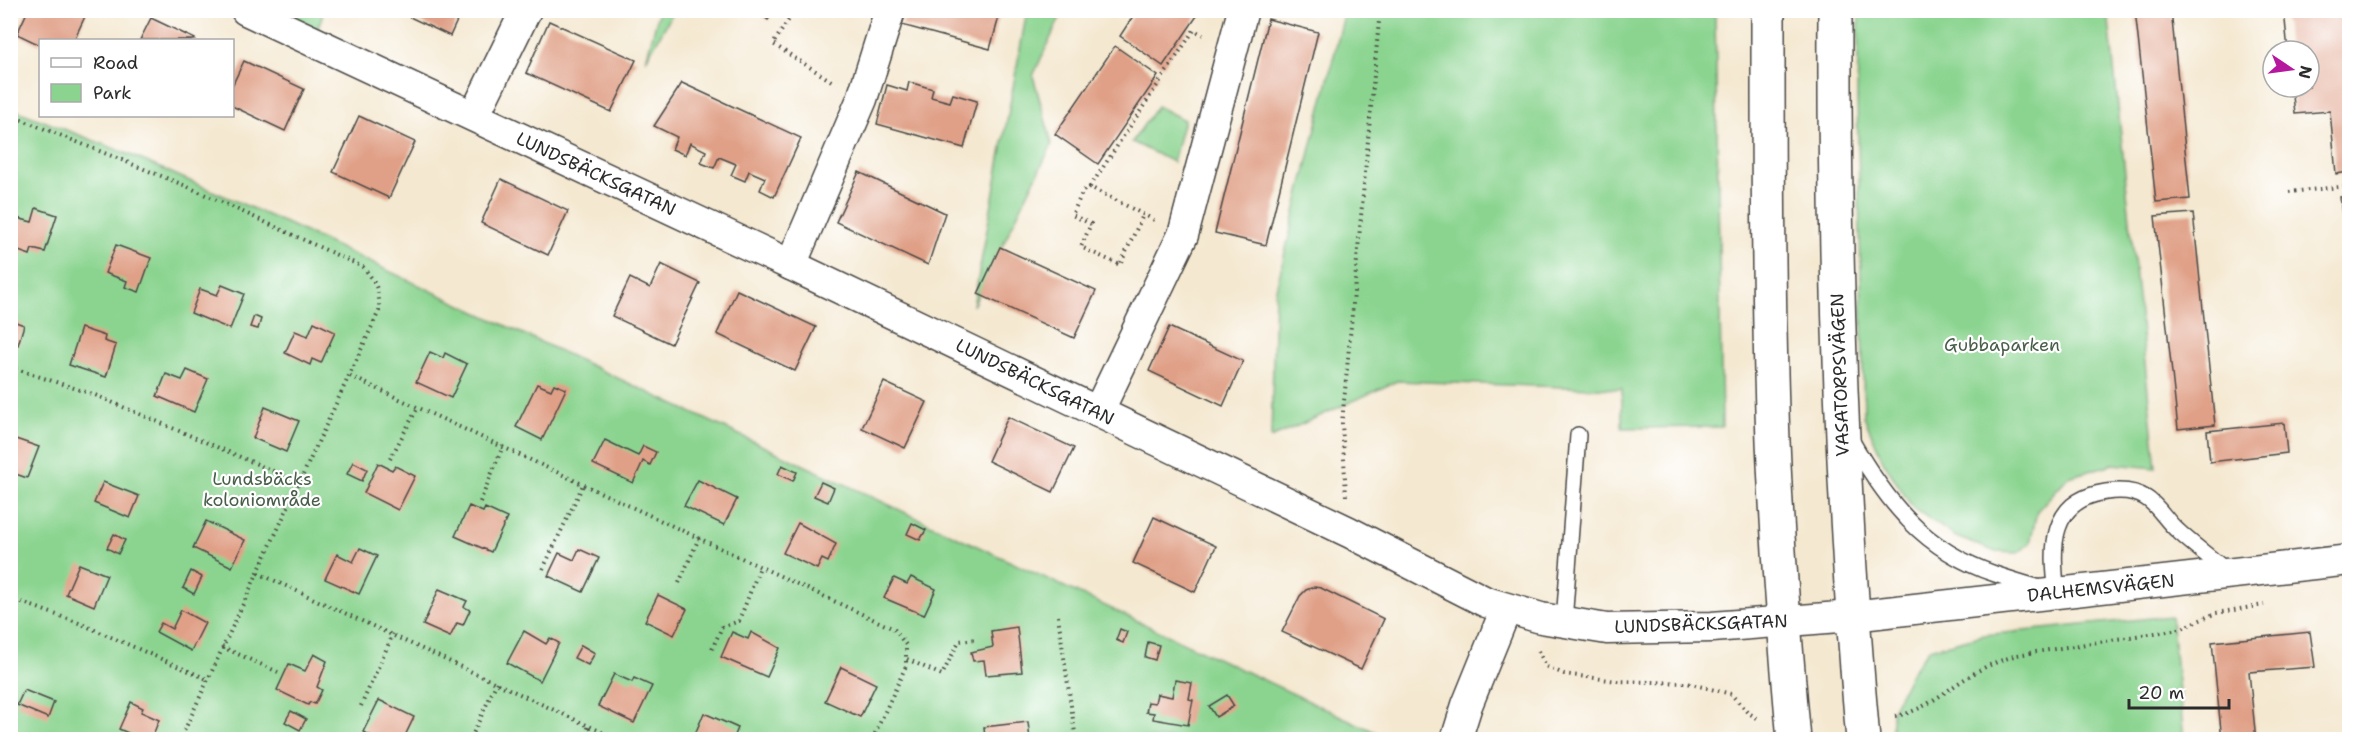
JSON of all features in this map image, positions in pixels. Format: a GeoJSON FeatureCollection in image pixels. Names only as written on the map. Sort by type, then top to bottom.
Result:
{"type":"FeatureCollection","features":[{"type":"Feature","properties":{"kind":"main road"},"geometry":{"type":"LineString","coordinates":[[1768,10],[1773,441],[1784,621],[1794,733]]}},
{"type":"Feature","properties":{"kind":"main road","name":"VASATORPSVÄGEN"},"geometry":{"type":"LineString","coordinates":[[1835,10],[1836,249],[1840,422],[1852,616],[1862,730]]}},
{"type":"Feature","properties":{"kind":"street","name":"LUNDSBÄCKSGATAN"},"geometry":{"type":"LineString","coordinates":[[246,10],[1098,412],[1349,532],[1486,602],[1552,620],[1607,628],[1712,627],[1852,616]]}},
{"type":"Feature","properties":{"kind":"street"},"geometry":{"type":"LineString","coordinates":[[474,117],[526,10]]}},
{"type":"Feature","properties":{"kind":"street"},"geometry":{"type":"LineString","coordinates":[[791,266],[861,99],[890,10]]}},
{"type":"Feature","properties":{"kind":"street"},"geometry":{"type":"LineString","coordinates":[[1098,412],[1183,235],[1243,10]]}},
{"type":"Feature","properties":{"kind":"street","name":"DALHEMSVÄGEN"},"geometry":{"type":"LineString","coordinates":[[1852,616],[2349,560]]}},
{"type":"Feature","properties":{"kind":"street"},"geometry":{"type":"LineString","coordinates":[[1456,740],[1467,705],[1506,609]]}},
{"type":"Feature","properties":{"kind":"lane"},"geometry":{"type":"LineString","coordinates":[[1840,422],[1874,480],[1902,515],[1924,534],[1956,556],[1993,574],[2057,592],[2053,545],[2062,519],[2077,501],[2110,491],[2129,492],[2146,498],[2176,530],[2230,574]]}},
{"type":"Feature","properties":{"kind":"lane"},"geometry":{"type":"LineString","coordinates":[[1552,620],[1578,435]]}},
{"type":"Feature","properties":{"kind":"path"},"geometry":{"type":"LineString","coordinates":[[795,10],[773,44],[861,99]]}},
{"type":"Feature","properties":{"kind":"path"},"geometry":{"type":"LineString","coordinates":[[1349,532],[1342,423],[1380,10]]}},
{"type":"Feature","properties":{"kind":"path"},"geometry":{"type":"LineString","coordinates":[[1143,214],[1120,265],[1081,247],[1091,224],[1072,215],[1083,191],[1090,188],[1194,30],[1232,53]]}},
{"type":"Feature","properties":{"kind":"path"},"geometry":{"type":"LineString","coordinates":[[10,116],[186,186],[363,267],[375,280],[380,294],[379,311],[350,376],[180,740]]}},
{"type":"Feature","properties":{"kind":"path"},"geometry":{"type":"LineString","coordinates":[[2289,192],[2349,186]]}},
{"type":"Feature","properties":{"kind":"path"},"geometry":{"type":"LineString","coordinates":[[1090,188],[1183,235]]}},
{"type":"Feature","properties":{"kind":"path"},"geometry":{"type":"LineString","coordinates":[[10,367],[95,395],[299,482]]}},
{"type":"Feature","properties":{"kind":"path"},"geometry":{"type":"LineString","coordinates":[[350,376],[894,629],[906,645],[906,666],[873,738],[880,740]]}},
{"type":"Feature","properties":{"kind":"path"},"geometry":{"type":"LineString","coordinates":[[390,459],[418,407]]}},
{"type":"Feature","properties":{"kind":"path"},"geometry":{"type":"LineString","coordinates":[[480,502],[503,446]]}},
{"type":"Feature","properties":{"kind":"path"},"geometry":{"type":"LineString","coordinates":[[543,569],[584,483]]}},
{"type":"Feature","properties":{"kind":"path"},"geometry":{"type":"LineString","coordinates":[[680,583],[699,538]]}},
{"type":"Feature","properties":{"kind":"path"},"geometry":{"type":"LineString","coordinates":[[712,649],[723,627],[739,621],[760,567]]}},
{"type":"Feature","properties":{"kind":"path"},"geometry":{"type":"LineString","coordinates":[[258,573],[619,740]]}},
{"type":"Feature","properties":{"kind":"path"},"geometry":{"type":"LineString","coordinates":[[10,598],[80,623],[207,679]]}},
{"type":"Feature","properties":{"kind":"path"},"geometry":{"type":"LineString","coordinates":[[1862,730],[1919,708],[1995,662],[2017,655],[2180,629],[2216,613],[2271,604]]}},
{"type":"Feature","properties":{"kind":"path"},"geometry":{"type":"LineString","coordinates":[[1058,616],[1076,740]]}},
{"type":"Feature","properties":{"kind":"path"},"geometry":{"type":"LineString","coordinates":[[1552,620],[1537,634],[1537,650],[1547,667],[1564,674],[1617,681],[1687,683],[1731,694],[1747,712],[1767,724],[1794,733]]}},
{"type":"Feature","properties":{"kind":"path"},"geometry":{"type":"LineString","coordinates":[[360,706],[393,634]]}},
{"type":"Feature","properties":{"kind":"path"},"geometry":{"type":"LineString","coordinates":[[907,658],[942,675],[960,641],[978,639]]}},
{"type":"Feature","properties":{"kind":"path"},"geometry":{"type":"LineString","coordinates":[[222,647],[278,672]]}},
{"type":"Feature","properties":{"kind":"path"},"geometry":{"type":"LineString","coordinates":[[471,738],[497,682]]}},
{"type":"Feature","properties":{"kind":"path"},"geometry":{"type":"LineString","coordinates":[[584,740],[589,725]]}},
{"type":"Feature","properties":{"kind":"path"},"geometry":{"type":"LineString","coordinates":[[241,740],[252,735],[261,740]]}},
{"type":"Feature","properties":{"kind":"green space"},"geometry":{"type":"Polygon","coordinates":[[[293,11],[324,11],[316,33],[289,22],[293,11]]]}},
{"type":"Feature","properties":{"kind":"green space"},"geometry":{"type":"Polygon","coordinates":[[[659,11],[674,11],[646,60],[659,11]]]}},
{"type":"Feature","properties":{"kind":"green space"},"geometry":{"type":"Polygon","coordinates":[[[1027,11],[1063,11],[1033,76],[1052,144],[973,306],[1027,11]]]}},
{"type":"Feature","properties":{"kind":"green space"},"geometry":{"type":"Polygon","coordinates":[[[1345,11],[1715,11],[1722,427],[1622,428],[1622,389],[1397,381],[1271,438],[1275,293],[1345,11]]]}},
{"type":"Feature","properties":{"kind":"green space","name":"Gubbaparken"},"geometry":{"type":"Polygon","coordinates":[[[1859,11],[2108,11],[2156,468],[2113,464],[2068,477],[2037,511],[2030,543],[2018,553],[1996,552],[1956,537],[1912,507],[1883,461],[1864,417],[1857,97],[1859,11]]]}},
{"type":"Feature","properties":{"kind":"green space"},"geometry":{"type":"Polygon","coordinates":[[[1157,106],[1184,120],[1173,162],[1132,142],[1157,106]]]}},
{"type":"Feature","properties":{"kind":"green space","name":"Lundsbäcks koloniområde"},"geometry":{"type":"Polygon","coordinates":[[[10,108],[128,154],[288,224],[1390,739],[11,739],[10,108]]]}},
{"type":"Feature","properties":{"kind":"green space"},"geometry":{"type":"Polygon","coordinates":[[[2171,616],[2184,739],[1892,739],[1892,710],[1912,671],[1929,649],[1984,635],[2171,616]]]}},
{"type":"Feature","properties":{"kind":"building"},"geometry":{"type":"Polygon","coordinates":[[[28,10],[88,10],[74,39],[39,39],[39,45],[17,34],[28,10]]]}},
{"type":"Feature","properties":{"kind":"building"},"geometry":{"type":"Polygon","coordinates":[[[395,10],[462,10],[450,36],[395,10]]]}},
{"type":"Feature","properties":{"kind":"building"},"geometry":{"type":"Polygon","coordinates":[[[755,10],[775,10],[768,20],[755,10]]]}},
{"type":"Feature","properties":{"kind":"building"},"geometry":{"type":"Polygon","coordinates":[[[907,10],[1001,10],[990,49],[902,25],[907,10]]]}},
{"type":"Feature","properties":{"kind":"building"},"geometry":{"type":"Polygon","coordinates":[[[1137,10],[1201,10],[1163,66],[1120,36],[1137,10]]]}},
{"type":"Feature","properties":{"kind":"building"},"geometry":{"type":"Polygon","coordinates":[[[2135,10],[2171,10],[2190,199],[2156,202],[2135,10]]]}},
{"type":"Feature","properties":{"kind":"building"},"geometry":{"type":"Polygon","coordinates":[[[2284,10],[2349,10],[2349,172],[2336,174],[2330,111],[2295,114],[2293,99],[2321,99],[2321,39],[2287,39],[2284,10]]]}},
{"type":"Feature","properties":{"kind":"building"},"geometry":{"type":"Polygon","coordinates":[[[151,18],[195,39],[140,39],[151,18]]]}},
{"type":"Feature","properties":{"kind":"building"},"geometry":{"type":"Polygon","coordinates":[[[1268,19],[1318,32],[1266,245],[1215,233],[1268,19]]]}},
{"type":"Feature","properties":{"kind":"building"},"geometry":{"type":"Polygon","coordinates":[[[549,21],[636,60],[611,112],[526,73],[549,21]]]}},
{"type":"Feature","properties":{"kind":"building"},"geometry":{"type":"Polygon","coordinates":[[[1115,46],[1158,76],[1098,164],[1055,134],[1115,46]]]}},
{"type":"Feature","properties":{"kind":"building"},"geometry":{"type":"Polygon","coordinates":[[[244,61],[304,89],[285,131],[234,107],[234,82],[244,61]]]}},
{"type":"Feature","properties":{"kind":"building"},"geometry":{"type":"Polygon","coordinates":[[[909,82],[933,89],[931,97],[950,102],[953,94],[977,101],[964,148],[877,124],[887,85],[907,91],[909,82]]]}},
{"type":"Feature","properties":{"kind":"building"},"geometry":{"type":"Polygon","coordinates":[[[682,83],[801,138],[774,197],[760,190],[765,178],[749,171],[745,181],[731,175],[736,164],[719,157],[714,168],[701,163],[706,151],[690,143],[685,155],[672,149],[677,137],[654,126],[682,83]]]}},
{"type":"Feature","properties":{"kind":"building"},"geometry":{"type":"Polygon","coordinates":[[[359,116],[415,142],[389,198],[333,172],[359,116]]]}},
{"type":"Feature","properties":{"kind":"building"},"geometry":{"type":"Polygon","coordinates":[[[859,172],[945,213],[928,265],[836,222],[859,172]]]}},
{"type":"Feature","properties":{"kind":"building"},"geometry":{"type":"Polygon","coordinates":[[[501,179],[568,211],[548,255],[481,223],[501,179]]]}},
{"type":"Feature","properties":{"kind":"building"},"geometry":{"type":"Polygon","coordinates":[[[2349,196],[2349,272],[2348,272],[2340,197],[2349,196]]]}},
{"type":"Feature","properties":{"kind":"building"},"geometry":{"type":"Polygon","coordinates":[[[36,208],[57,215],[45,252],[32,249],[30,255],[10,248],[10,237],[17,218],[32,222],[36,208]]]}},
{"type":"Feature","properties":{"kind":"building"},"geometry":{"type":"Polygon","coordinates":[[[2193,213],[2215,425],[2178,429],[2155,216],[2193,213]]]}},
{"type":"Feature","properties":{"kind":"building"},"geometry":{"type":"Polygon","coordinates":[[[116,245],[151,258],[139,292],[125,287],[127,281],[105,273],[116,245]]]}},
{"type":"Feature","properties":{"kind":"building"},"geometry":{"type":"Polygon","coordinates":[[[1000,247],[1096,291],[1074,338],[978,294],[1000,247]]]}},
{"type":"Feature","properties":{"kind":"building"},"geometry":{"type":"Polygon","coordinates":[[[661,264],[700,283],[671,344],[612,316],[630,278],[650,288],[661,264]]]}},
{"type":"Feature","properties":{"kind":"building"},"geometry":{"type":"Polygon","coordinates":[[[222,285],[244,294],[230,329],[191,313],[200,289],[217,295],[222,285]]]}},
{"type":"Feature","properties":{"kind":"building"},"geometry":{"type":"Polygon","coordinates":[[[737,290],[816,327],[795,371],[717,334],[737,290]]]}},
{"type":"Feature","properties":{"kind":"building"},"geometry":{"type":"Polygon","coordinates":[[[254,316],[261,319],[258,329],[250,327],[254,316]]]}},
{"type":"Feature","properties":{"kind":"building"},"geometry":{"type":"Polygon","coordinates":[[[10,320],[24,325],[18,345],[10,342],[10,320]]]}},
{"type":"Feature","properties":{"kind":"building"},"geometry":{"type":"Polygon","coordinates":[[[314,322],[335,332],[321,363],[312,359],[310,365],[285,353],[295,331],[308,336],[314,322]]]}},
{"type":"Feature","properties":{"kind":"building"},"geometry":{"type":"Polygon","coordinates":[[[1169,327],[1243,361],[1223,406],[1149,371],[1169,327]]]}},
{"type":"Feature","properties":{"kind":"building"},"geometry":{"type":"Polygon","coordinates":[[[81,328],[105,336],[104,341],[116,345],[106,377],[69,365],[81,328]]]}},
{"type":"Feature","properties":{"kind":"building"},"geometry":{"type":"Polygon","coordinates":[[[430,352],[443,358],[445,353],[467,364],[451,398],[416,382],[430,352]]]}},
{"type":"Feature","properties":{"kind":"building"},"geometry":{"type":"Polygon","coordinates":[[[187,370],[208,379],[194,412],[157,396],[166,374],[182,380],[187,370]]]}},
{"type":"Feature","properties":{"kind":"building"},"geometry":{"type":"Polygon","coordinates":[[[884,382],[927,402],[905,448],[862,428],[884,382]]]}},
{"type":"Feature","properties":{"kind":"building"},"geometry":{"type":"Polygon","coordinates":[[[537,384],[551,390],[554,384],[566,389],[542,440],[516,427],[537,384]]]}},
{"type":"Feature","properties":{"kind":"building"},"geometry":{"type":"Polygon","coordinates":[[[265,407],[299,421],[286,452],[253,438],[265,407]]]}},
{"type":"Feature","properties":{"kind":"building"},"geometry":{"type":"Polygon","coordinates":[[[1008,417],[1074,448],[1053,492],[988,461],[1008,417]]]}},
{"type":"Feature","properties":{"kind":"building"},"geometry":{"type":"Polygon","coordinates":[[[2284,423],[2287,453],[2210,462],[2207,431],[2284,423]]]}},
{"type":"Feature","properties":{"kind":"building"},"geometry":{"type":"Polygon","coordinates":[[[10,437],[39,447],[27,478],[10,472],[10,437]]]}},
{"type":"Feature","properties":{"kind":"building"},"geometry":{"type":"Polygon","coordinates":[[[605,440],[638,456],[643,446],[656,452],[650,465],[643,461],[633,483],[593,464],[605,440]]]}},
{"type":"Feature","properties":{"kind":"building"},"geometry":{"type":"Polygon","coordinates":[[[353,462],[367,469],[362,481],[347,474],[353,462]]]}},
{"type":"Feature","properties":{"kind":"building"},"geometry":{"type":"Polygon","coordinates":[[[378,463],[392,470],[395,466],[415,476],[398,510],[364,493],[378,463]]]}},
{"type":"Feature","properties":{"kind":"building"},"geometry":{"type":"Polygon","coordinates":[[[782,465],[797,472],[793,481],[778,474],[782,465]]]}},
{"type":"Feature","properties":{"kind":"building"},"geometry":{"type":"Polygon","coordinates":[[[698,480],[737,499],[724,525],[684,506],[698,480]]]}},
{"type":"Feature","properties":{"kind":"building"},"geometry":{"type":"Polygon","coordinates":[[[103,482],[139,496],[130,518],[94,503],[103,482]]]}},
{"type":"Feature","properties":{"kind":"building"},"geometry":{"type":"Polygon","coordinates":[[[821,482],[834,488],[828,502],[814,496],[821,482]]]}},
{"type":"Feature","properties":{"kind":"building"},"geometry":{"type":"Polygon","coordinates":[[[469,506],[483,512],[485,508],[507,518],[491,552],[455,536],[469,506]]]}},
{"type":"Feature","properties":{"kind":"building"},"geometry":{"type":"Polygon","coordinates":[[[1154,517],[1216,546],[1195,592],[1133,563],[1154,517]]]}},
{"type":"Feature","properties":{"kind":"building"},"geometry":{"type":"Polygon","coordinates":[[[206,521],[245,540],[232,567],[193,548],[206,521]]]}},
{"type":"Feature","properties":{"kind":"building"},"geometry":{"type":"Polygon","coordinates":[[[798,523],[836,544],[828,562],[822,559],[817,569],[783,553],[798,523]]]}},
{"type":"Feature","properties":{"kind":"building"},"geometry":{"type":"Polygon","coordinates":[[[912,523],[926,530],[920,540],[907,534],[912,523]]]}},
{"type":"Feature","properties":{"kind":"building"},"geometry":{"type":"Polygon","coordinates":[[[114,534],[125,540],[118,554],[107,548],[114,534]]]}},
{"type":"Feature","properties":{"kind":"building"},"geometry":{"type":"Polygon","coordinates":[[[360,548],[377,556],[359,594],[325,579],[337,554],[353,562],[360,548]]]}},
{"type":"Feature","properties":{"kind":"building"},"geometry":{"type":"Polygon","coordinates":[[[579,549],[599,558],[583,592],[548,576],[559,553],[574,560],[579,549]]]}},
{"type":"Feature","properties":{"kind":"building"},"geometry":{"type":"Polygon","coordinates":[[[79,564],[107,575],[94,606],[66,594],[79,564]]]}},
{"type":"Feature","properties":{"kind":"building"},"geometry":{"type":"Polygon","coordinates":[[[191,571],[202,577],[194,594],[183,588],[191,571]]]}},
{"type":"Feature","properties":{"kind":"building"},"geometry":{"type":"Polygon","coordinates":[[[911,577],[936,589],[924,615],[884,598],[894,578],[907,584],[911,577]]]}},
{"type":"Feature","properties":{"kind":"building"},"geometry":{"type":"Polygon","coordinates":[[[1314,587],[1321,588],[1384,619],[1361,669],[1282,632],[1300,596],[1306,590],[1314,587]]]}},
{"type":"Feature","properties":{"kind":"building"},"geometry":{"type":"Polygon","coordinates":[[[439,589],[467,601],[464,607],[470,610],[463,625],[457,623],[450,637],[423,625],[439,589]]]}},
{"type":"Feature","properties":{"kind":"building"},"geometry":{"type":"Polygon","coordinates":[[[658,595],[687,609],[674,635],[645,621],[658,595]]]}},
{"type":"Feature","properties":{"kind":"building"},"geometry":{"type":"Polygon","coordinates":[[[181,610],[205,623],[191,651],[156,632],[161,623],[172,629],[181,610]]]}},
{"type":"Feature","properties":{"kind":"building"},"geometry":{"type":"Polygon","coordinates":[[[1017,627],[1022,672],[986,675],[984,660],[973,661],[971,652],[993,647],[991,631],[1017,627]]]}},
{"type":"Feature","properties":{"kind":"building"},"geometry":{"type":"Polygon","coordinates":[[[1120,629],[1127,632],[1123,643],[1116,640],[1120,629]]]}},
{"type":"Feature","properties":{"kind":"building"},"geometry":{"type":"Polygon","coordinates":[[[524,631],[546,644],[550,638],[559,643],[540,681],[507,663],[524,631]]]}},
{"type":"Feature","properties":{"kind":"building"},"geometry":{"type":"Polygon","coordinates":[[[732,632],[748,639],[751,632],[780,648],[767,677],[721,657],[732,632]]]}},
{"type":"Feature","properties":{"kind":"building"},"geometry":{"type":"Polygon","coordinates":[[[2310,632],[2315,667],[2249,672],[2256,740],[2222,740],[2212,642],[2310,632]]]}},
{"type":"Feature","properties":{"kind":"building"},"geometry":{"type":"Polygon","coordinates":[[[1148,642],[1159,645],[1155,660],[1145,657],[1148,642]]]}},
{"type":"Feature","properties":{"kind":"building"},"geometry":{"type":"Polygon","coordinates":[[[581,645],[595,653],[588,665],[574,658],[581,645]]]}},
{"type":"Feature","properties":{"kind":"building"},"geometry":{"type":"Polygon","coordinates":[[[314,654],[327,661],[317,687],[322,690],[315,704],[310,702],[308,705],[277,690],[289,664],[305,671],[314,654]]]}},
{"type":"Feature","properties":{"kind":"building"},"geometry":{"type":"Polygon","coordinates":[[[841,667],[876,684],[860,717],[825,701],[841,667]]]}},
{"type":"Feature","properties":{"kind":"building"},"geometry":{"type":"Polygon","coordinates":[[[614,674],[632,682],[634,678],[652,686],[634,723],[598,706],[614,674]]]}},
{"type":"Feature","properties":{"kind":"building"},"geometry":{"type":"Polygon","coordinates":[[[1175,680],[1192,683],[1189,699],[1193,700],[1188,725],[1153,719],[1154,713],[1146,712],[1148,702],[1155,703],[1157,694],[1172,697],[1175,680]]]}},
{"type":"Feature","properties":{"kind":"building"},"geometry":{"type":"Polygon","coordinates":[[[24,690],[54,702],[48,718],[17,705],[24,690]]]}},
{"type":"Feature","properties":{"kind":"building"},"geometry":{"type":"Polygon","coordinates":[[[1227,695],[1234,706],[1216,717],[1209,706],[1227,695]]]}},
{"type":"Feature","properties":{"kind":"building"},"geometry":{"type":"Polygon","coordinates":[[[379,700],[414,717],[403,740],[379,740],[363,732],[379,700]]]}},
{"type":"Feature","properties":{"kind":"building"},"geometry":{"type":"Polygon","coordinates":[[[131,702],[143,708],[141,712],[159,720],[151,740],[144,740],[119,729],[131,702]]]}},
{"type":"Feature","properties":{"kind":"building"},"geometry":{"type":"Polygon","coordinates":[[[291,711],[306,719],[300,730],[285,722],[291,711]]]}},
{"type":"Feature","properties":{"kind":"building"},"geometry":{"type":"Polygon","coordinates":[[[704,713],[738,728],[733,740],[705,740],[695,734],[704,713]]]}},
{"type":"Feature","properties":{"kind":"building"},"geometry":{"type":"Polygon","coordinates":[[[1028,722],[1030,740],[985,740],[984,727],[1028,722]]]}}]}
